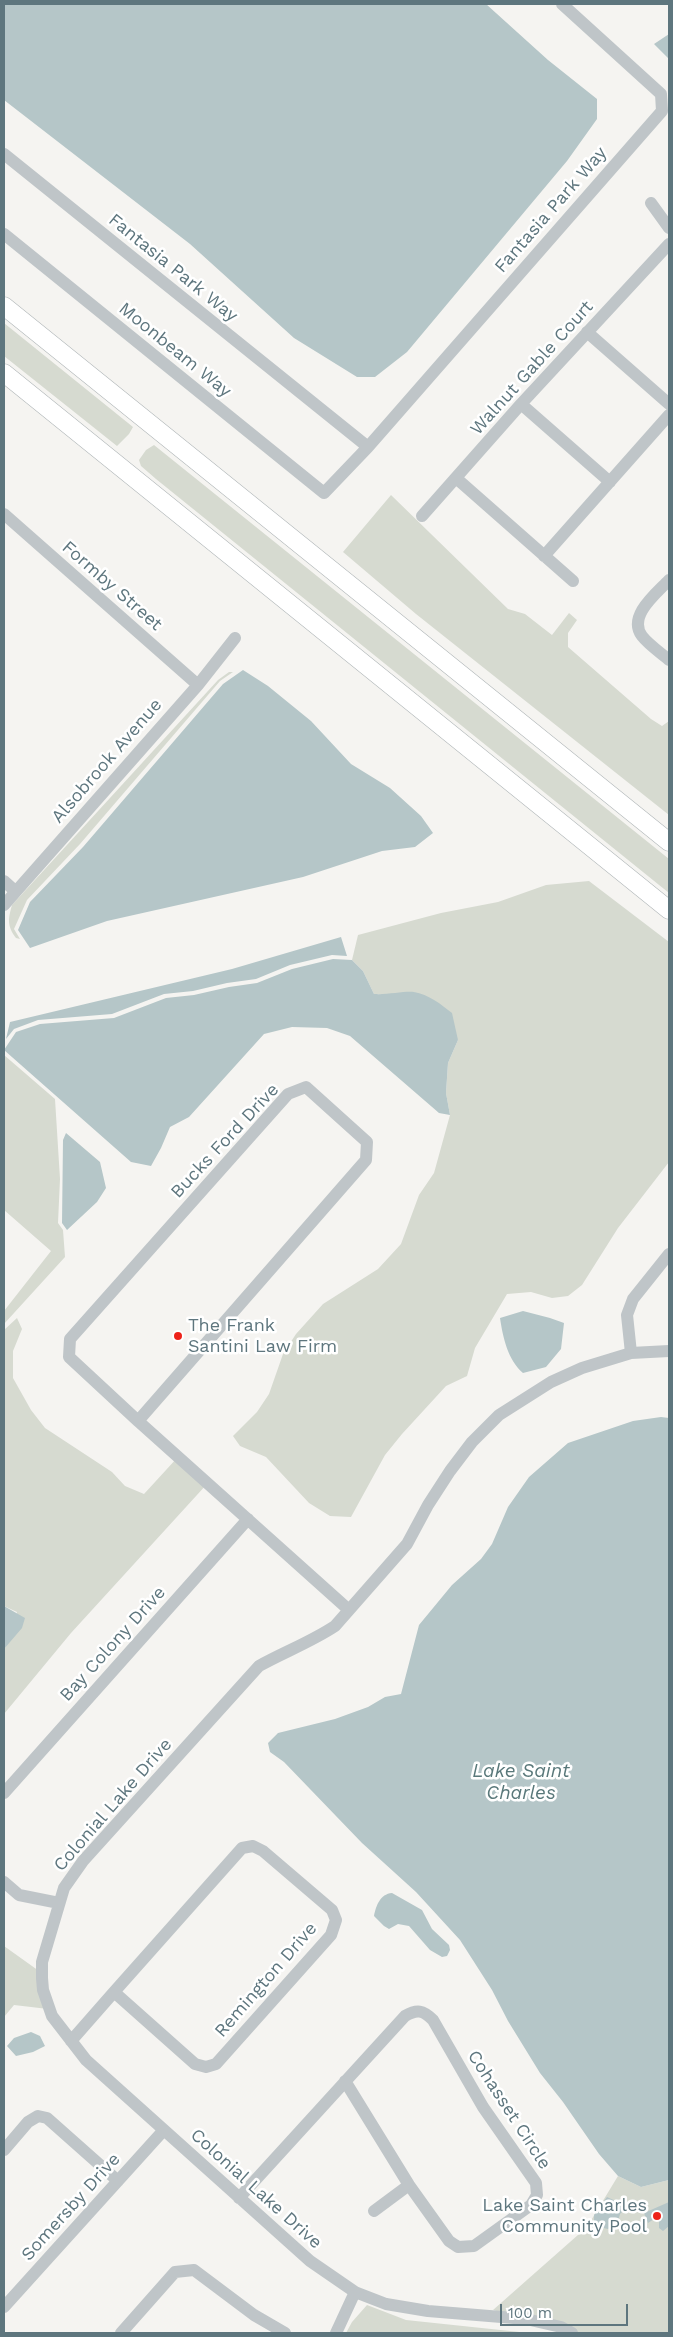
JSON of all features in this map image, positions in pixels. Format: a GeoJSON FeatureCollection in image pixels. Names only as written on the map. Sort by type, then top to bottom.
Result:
{"type":"FeatureCollection","features":[{"type":"Feature","properties":{"kind":"highway"},"geometry":{"type":"LineString","coordinates":[[4,306],[669,842]]}},
{"type":"Feature","properties":{"kind":"highway"},"geometry":{"type":"LineString","coordinates":[[4,374],[669,910]]}},
{"type":"Feature","properties":{"kind":"street","name":"Fantasia Park Way"},"geometry":{"type":"LineString","coordinates":[[324,493],[368,447],[662,111],[661,94],[562,4]]}},
{"type":"Feature","properties":{"kind":"street","name":"Fantasia Park Way"},"geometry":{"type":"LineString","coordinates":[[4,154],[368,447]]}},
{"type":"Feature","properties":{"kind":"street"},"geometry":{"type":"LineString","coordinates":[[650,203],[669,228]]}},
{"type":"Feature","properties":{"kind":"street","name":"Moonbeam Way"},"geometry":{"type":"LineString","coordinates":[[4,234],[324,493]]}},
{"type":"Feature","properties":{"kind":"street","name":"Walnut Gable Court"},"geometry":{"type":"LineString","coordinates":[[422,516],[521,404],[669,244]]}},
{"type":"Feature","properties":{"kind":"street"},"geometry":{"type":"LineString","coordinates":[[588,332],[669,404]]}},
{"type":"Feature","properties":{"kind":"street"},"geometry":{"type":"LineString","coordinates":[[521,404],[610,482]]}},
{"type":"Feature","properties":{"kind":"street"},"geometry":{"type":"LineString","coordinates":[[544,556],[669,415]]}},
{"type":"Feature","properties":{"kind":"street"},"geometry":{"type":"LineString","coordinates":[[456,478],[572,581]]}},
{"type":"Feature","properties":{"kind":"street","name":"Formby Street"},"geometry":{"type":"LineString","coordinates":[[4,514],[198,685]]}},
{"type":"Feature","properties":{"kind":"street"},"geometry":{"type":"LineString","coordinates":[[669,580],[641,611],[637,624],[642,636],[669,660]]}},
{"type":"Feature","properties":{"kind":"street","name":"Alsobrook Avenue"},"geometry":{"type":"LineString","coordinates":[[4,904],[198,685],[235,638]]}},
{"type":"Feature","properties":{"kind":"street"},"geometry":{"type":"LineString","coordinates":[[4,881],[15,892]]}},
{"type":"Feature","properties":{"kind":"street","name":"Bucks Ford Drive"},"geometry":{"type":"LineString","coordinates":[[138,1421],[366,1160],[367,1142],[306,1087],[288,1094],[70,1339],[68,1357],[138,1421],[349,1610]]}},
{"type":"Feature","properties":{"kind":"street"},"geometry":{"type":"LineString","coordinates":[[631,1353],[627,1315],[633,1299],[669,1254]]}},
{"type":"Feature","properties":{"kind":"street","name":"Colonial Lake Drive"},"geometry":{"type":"LineString","coordinates":[[572,2333],[561,2327],[526,2319],[428,2311],[386,2304],[355,2292],[310,2261],[86,2060],[52,2016],[43,1990],[42,1962],[64,1888],[83,1861],[259,1666],[320,1636],[334,1626],[349,1610],[407,1544],[428,1505],[450,1471],[472,1442],[499,1415],[551,1382],[582,1368],[631,1353],[669,1351]]}},
{"type":"Feature","properties":{"kind":"street","name":"Bay Colony Drive"},"geometry":{"type":"LineString","coordinates":[[4,1793],[248,1520]]}},
{"type":"Feature","properties":{"kind":"street","name":"Remington Drive"},"geometry":{"type":"LineString","coordinates":[[71,2040],[242,1848],[253,1846],[263,1851],[332,1910],[336,1920],[331,1935],[216,2064],[206,2067],[195,2064],[114,1992]]}},
{"type":"Feature","properties":{"kind":"street"},"geometry":{"type":"LineString","coordinates":[[4,1882],[19,1895],[59,1903]]}},
{"type":"Feature","properties":{"kind":"street","name":"Cohasset Circle"},"geometry":{"type":"LineString","coordinates":[[240,2198],[345,2081],[405,2016],[414,2010],[425,2012],[433,2020],[483,2107],[536,2183],[537,2195],[531,2205],[474,2246],[458,2247],[449,2241],[409,2185],[345,2081]]}},
{"type":"Feature","properties":{"kind":"street"},"geometry":{"type":"LineString","coordinates":[[4,2150],[28,2122],[38,2116],[47,2118],[118,2181]]}},
{"type":"Feature","properties":{"kind":"street","name":"Somersby Drive"},"geometry":{"type":"LineString","coordinates":[[4,2307],[163,2131]]}},
{"type":"Feature","properties":{"kind":"street"},"geometry":{"type":"LineString","coordinates":[[374,2211],[409,2185]]}},
{"type":"Feature","properties":{"kind":"street"},"geometry":{"type":"LineString","coordinates":[[121,2333],[176,2272],[194,2270],[254,2315],[285,2333]]}},
{"type":"Feature","properties":{"kind":"street"},"geometry":{"type":"LineString","coordinates":[[336,2333],[355,2292]]}},
{"type":"Feature","properties":{"kind":"shaded area"},"geometry":{"type":"Polygon","coordinates":[[[4,323],[133,427],[129,434],[117,446],[4,356],[4,323]]]}},
{"type":"Feature","properties":{"kind":"shaded area"},"geometry":{"type":"Polygon","coordinates":[[[154,445],[669,859],[669,893],[141,466],[139,460],[146,450],[154,445]]]}},
{"type":"Feature","properties":{"kind":"shaded area"},"geometry":{"type":"Polygon","coordinates":[[[391,495],[508,609],[525,614],[552,635],[569,613],[577,620],[568,633],[568,647],[651,719],[662,726],[669,721],[669,815],[416,614],[343,552],[391,495]]]}},
{"type":"Feature","properties":{"kind":"shaded area"},"geometry":{"type":"Polygon","coordinates":[[[229,672],[233,672],[220,681],[80,844],[27,900],[14,929],[20,939],[16,938],[9,922],[12,905],[218,680],[229,672]]]}},
{"type":"Feature","properties":{"kind":"shaded area"},"geometry":{"type":"Polygon","coordinates":[[[589,881],[669,942],[669,1162],[618,1228],[582,1285],[568,1296],[552,1298],[531,1292],[507,1294],[475,1348],[467,1376],[446,1386],[402,1434],[385,1455],[351,1517],[330,1516],[309,1503],[266,1457],[240,1446],[233,1436],[257,1412],[269,1394],[283,1354],[296,1334],[323,1304],[378,1269],[401,1244],[419,1195],[434,1173],[450,1115],[446,1093],[448,1063],[458,1040],[414,992],[389,995],[374,994],[363,971],[352,960],[358,935],[441,913],[498,902],[546,885],[589,881]]]}},
{"type":"Feature","properties":{"kind":"shaded area"},"geometry":{"type":"Polygon","coordinates":[[[4,1055],[55,1099],[60,1179],[58,1223],[63,1230],[65,1257],[4,1324],[4,1311],[51,1251],[4,1210],[4,1055]]]}},
{"type":"Feature","properties":{"kind":"shaded area"},"geometry":{"type":"Polygon","coordinates":[[[17,1318],[22,1329],[13,1351],[13,1378],[31,1410],[45,1428],[112,1472],[125,1486],[144,1494],[177,1458],[207,1484],[71,1633],[4,1714],[4,1649],[17,1612],[4,1606],[4,1330],[17,1318]]]}},
{"type":"Feature","properties":{"kind":"shaded area"},"geometry":{"type":"Polygon","coordinates":[[[4,1946],[39,1971],[48,2009],[14,2005],[4,2017],[4,1946]]]}},
{"type":"Feature","properties":{"kind":"shaded area"},"geometry":{"type":"Polygon","coordinates":[[[618,2176],[641,2187],[669,2180],[669,2333],[572,2333],[493,2310],[587,2227],[618,2176]]]}},
{"type":"Feature","properties":{"kind":"shaded area"},"geometry":{"type":"Polygon","coordinates":[[[367,2305],[406,2320],[529,2333],[346,2333],[352,2322],[367,2305]]]}},
{"type":"Feature","properties":{"kind":"water"},"geometry":{"type":"Polygon","coordinates":[[[4,4],[486,4],[548,60],[597,99],[597,119],[567,161],[407,352],[375,377],[357,377],[294,338],[190,244],[4,100],[4,4]]]}},
{"type":"Feature","properties":{"kind":"water"},"geometry":{"type":"Polygon","coordinates":[[[669,34],[669,59],[654,44],[669,34]]]}},
{"type":"Feature","properties":{"kind":"water"},"geometry":{"type":"Polygon","coordinates":[[[243,670],[268,686],[311,721],[351,764],[390,788],[421,816],[433,833],[415,847],[382,851],[303,877],[107,921],[30,948],[18,930],[30,902],[83,847],[223,684],[243,670]]]}},
{"type":"Feature","properties":{"kind":"water"},"geometry":{"type":"Polygon","coordinates":[[[341,937],[347,956],[332,955],[290,965],[256,979],[193,991],[164,994],[112,1014],[38,1020],[14,1029],[6,1039],[10,1022],[232,969],[341,937]]]}},
{"type":"Feature","properties":{"kind":"water"},"geometry":{"type":"Polygon","coordinates":[[[333,959],[352,960],[363,971],[374,994],[419,993],[434,1000],[452,1013],[458,1040],[448,1063],[446,1093],[450,1115],[439,1113],[350,1036],[327,1028],[292,1027],[264,1034],[189,1117],[170,1127],[151,1166],[131,1162],[4,1050],[16,1032],[40,1024],[114,1018],[166,998],[194,995],[257,983],[292,969],[333,959]]]}},
{"type":"Feature","properties":{"kind":"water"},"geometry":{"type":"Polygon","coordinates":[[[66,1133],[100,1162],[106,1188],[97,1202],[67,1230],[62,1223],[63,1140],[66,1133]]]}},
{"type":"Feature","properties":{"kind":"water"},"geometry":{"type":"Polygon","coordinates":[[[523,1311],[564,1323],[561,1349],[546,1367],[523,1373],[510,1355],[500,1318],[523,1311]]]}},
{"type":"Feature","properties":{"kind":"water","name":"Lake Saint Charles"},"geometry":{"type":"Polygon","coordinates":[[[661,1417],[669,1418],[669,2180],[641,2187],[618,2176],[599,2154],[563,2102],[540,2073],[508,2021],[492,1990],[460,1940],[416,1892],[362,1843],[284,1762],[270,1752],[268,1743],[278,1733],[335,1719],[368,1707],[385,1697],[401,1694],[419,1625],[452,1585],[481,1559],[492,1544],[508,1507],[529,1477],[568,1443],[633,1421],[661,1417]]]}},
{"type":"Feature","properties":{"kind":"water"},"geometry":{"type":"Polygon","coordinates":[[[4,1606],[25,1618],[22,1628],[4,1649],[4,1606]]]}},
{"type":"Feature","properties":{"kind":"water"},"geometry":{"type":"Polygon","coordinates":[[[392,1893],[422,1910],[432,1929],[449,1945],[450,1950],[447,1956],[442,1957],[430,1950],[409,1926],[398,1924],[389,1929],[374,1916],[377,1905],[382,1898],[392,1893]]]}},
{"type":"Feature","properties":{"kind":"water"},"geometry":{"type":"Polygon","coordinates":[[[31,2032],[40,2036],[45,2046],[33,2052],[16,2056],[7,2046],[14,2038],[31,2032]]]}},
{"type":"Feature","properties":{"kind":"water"},"geometry":{"type":"Polygon","coordinates":[[[607,2197],[622,2204],[624,2210],[620,2214],[617,2225],[608,2229],[594,2226],[594,2215],[607,2197]]]}},
{"type":"Feature","properties":{"kind":"water","name":"Lake Saint Charles Community Pool"},"geometry":{"type":"Polygon","coordinates":[[[669,2202],[669,2226],[663,2231],[659,2228],[659,2221],[654,2219],[648,2223],[644,2213],[669,2202]]]}},
{"type":"Feature","properties":{"kind":"place","name":"The Frank Santini Law Firm"},"geometry":{"type":"Point","coordinates":[178,1336]}},
{"type":"Feature","properties":{"kind":"place","name":"Lake Saint Charles Community Pool"},"geometry":{"type":"Point","coordinates":[657,2216]}}]}
